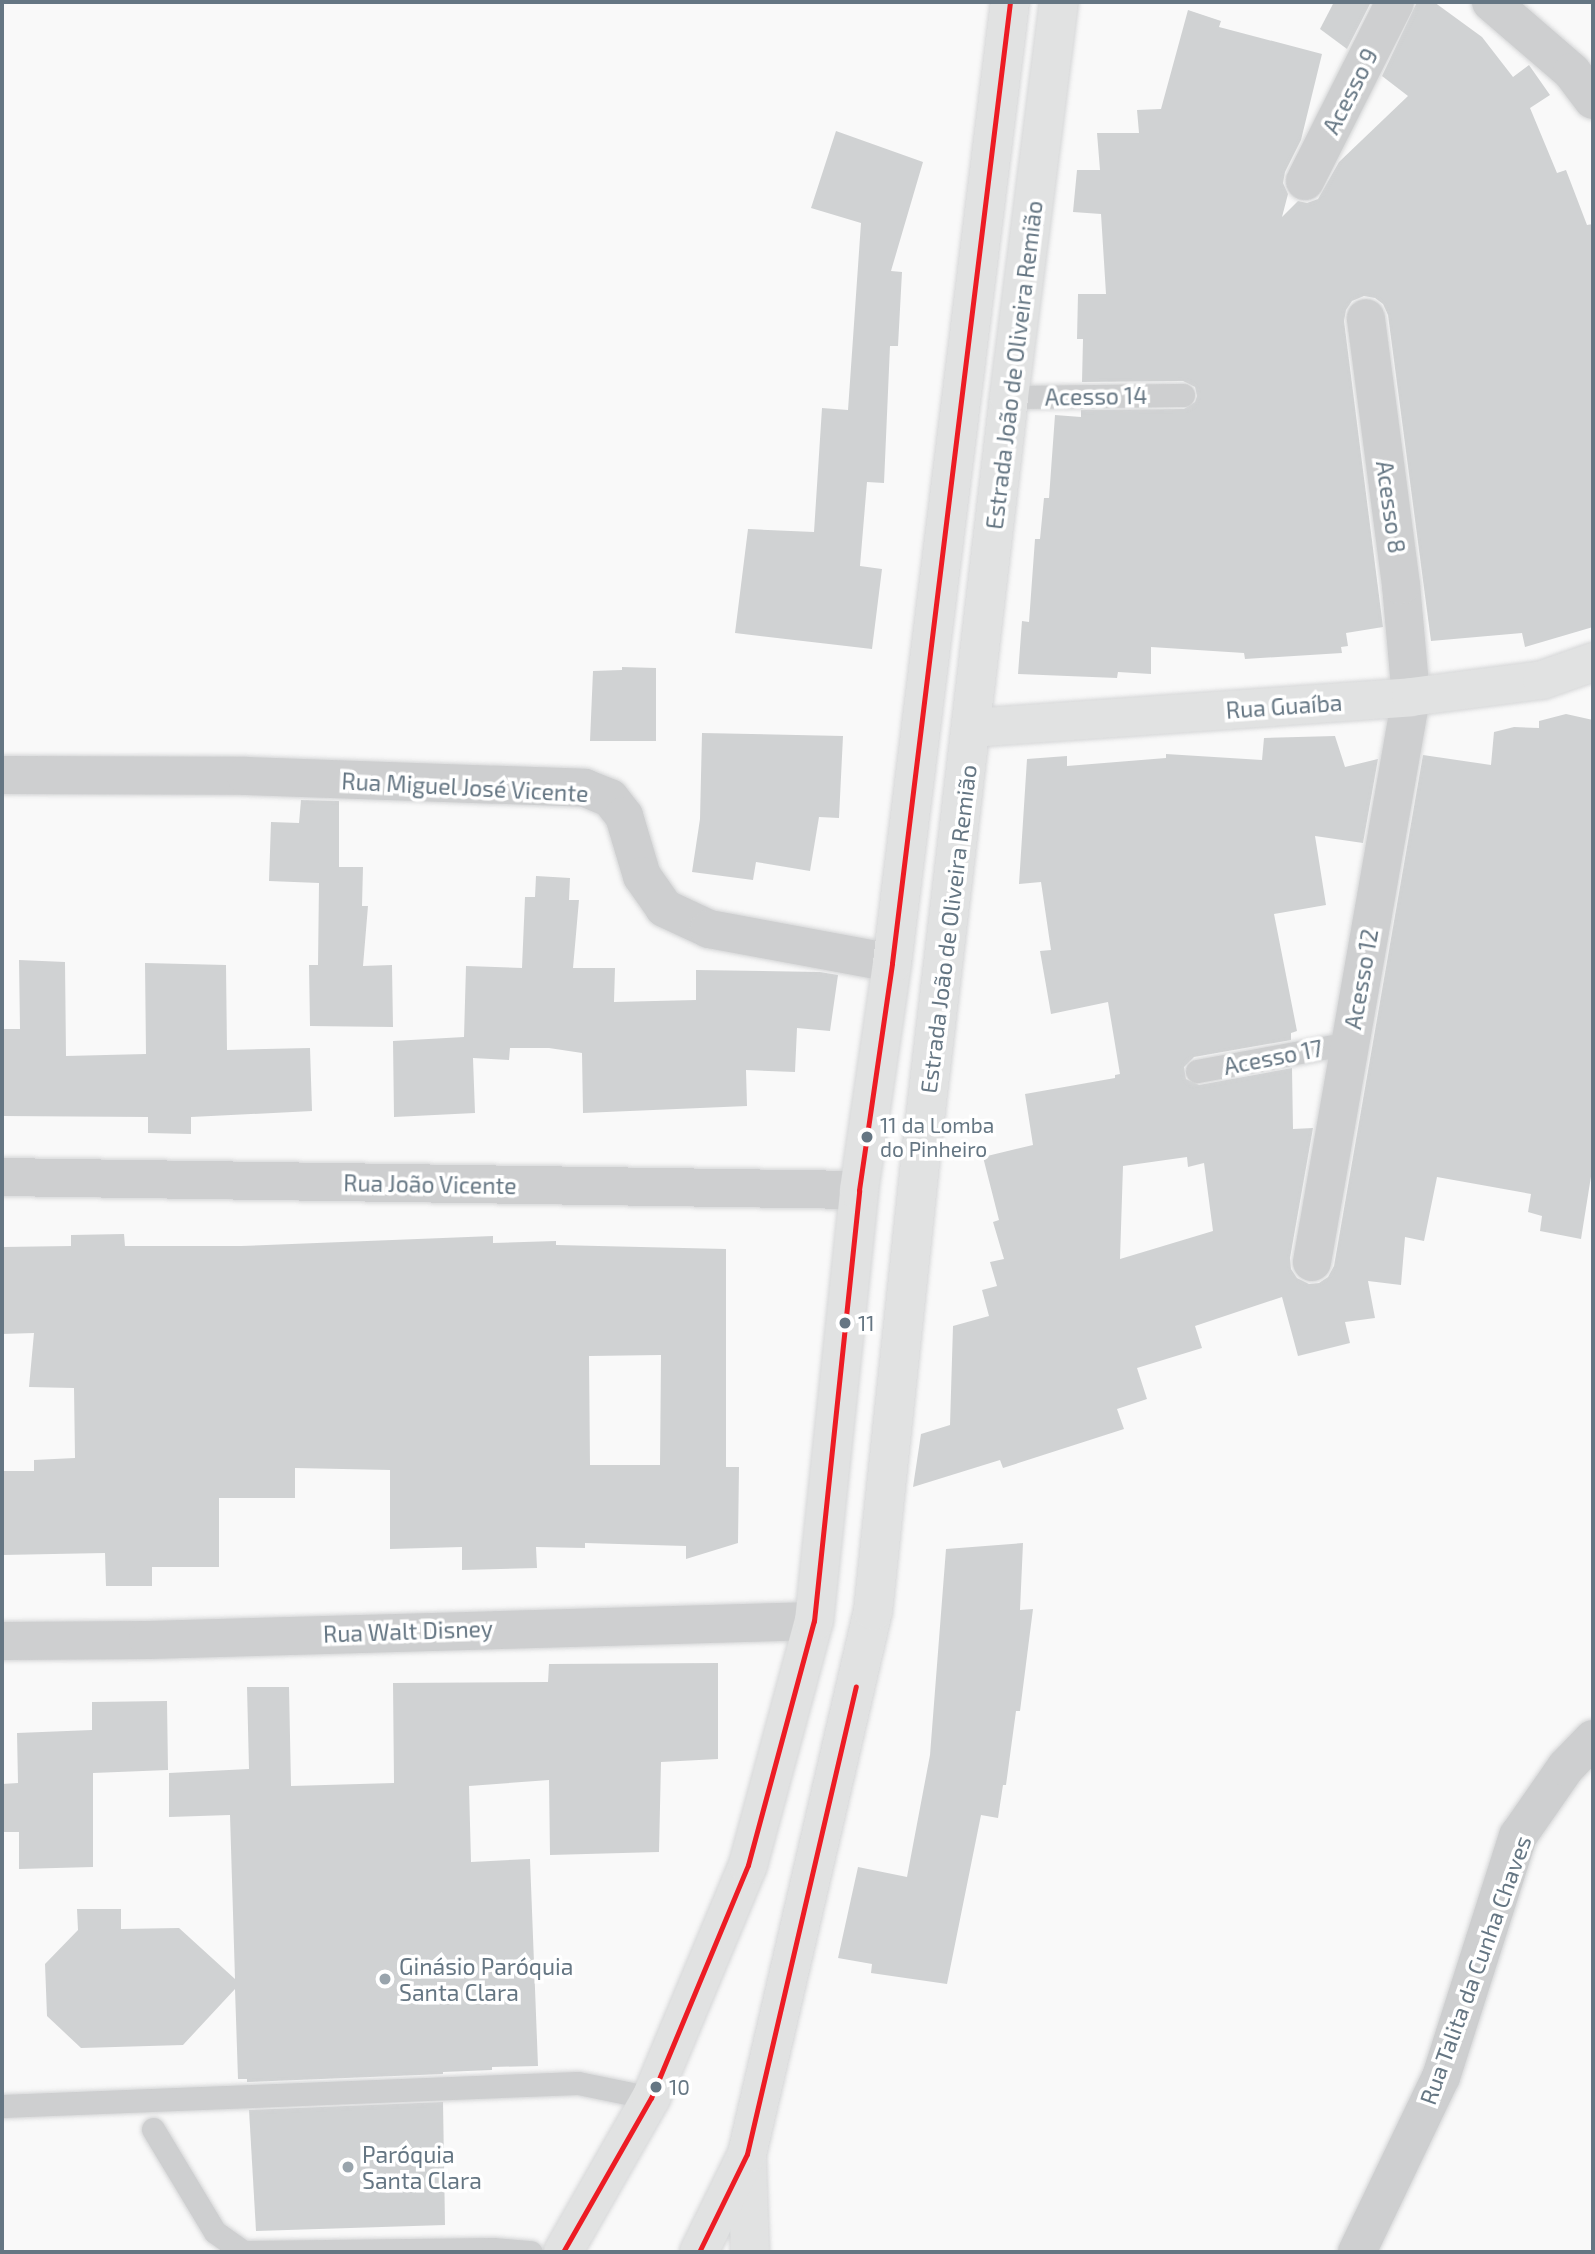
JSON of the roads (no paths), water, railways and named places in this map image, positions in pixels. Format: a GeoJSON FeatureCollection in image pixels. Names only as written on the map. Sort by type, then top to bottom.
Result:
{"type":"FeatureCollection","features":[{"type":"Feature","properties":{"kind":"main road","name":"Estrada João de Oliveira Remião"},"geometry":{"type":"LineString","coordinates":[[563,2252],[651,2098],[748,1866],[814,1621],[859,1191],[892,963],[1010,2]]}},
{"type":"Feature","properties":{"kind":"main road","name":"Estrada João de Oliveira Remião"},"geometry":{"type":"LineString","coordinates":[[699,2252],[747,2154],[873,1611],[923,1136],[1009,397],[1059,2]]}},
{"type":"Feature","properties":{"kind":"main road","name":"Rua Guaíba"},"geometry":{"type":"LineString","coordinates":[[972,728],[1412,697],[1542,680],[1593,662]]}},
{"type":"Feature","properties":{"kind":"main road"},"geometry":{"type":"LineString","coordinates":[[747,2154],[750,2252]]}},
{"type":"Feature","properties":{"kind":"street","name":"Acesso 9"},"geometry":{"type":"LineString","coordinates":[[1305,181],[1395,2]]}},
{"type":"Feature","properties":{"kind":"street"},"geometry":{"type":"LineString","coordinates":[[1490,2],[1572,72],[1593,100]]}},
{"type":"Feature","properties":{"kind":"street","name":"Acesso 8"},"geometry":{"type":"LineString","coordinates":[[1366,318],[1401,585],[1412,697]]}},
{"type":"Feature","properties":{"kind":"street","name":"Acesso 12"},"geometry":{"type":"LineString","coordinates":[[1312,1262],[1412,697]]}},
{"type":"Feature","properties":{"kind":"street","name":"Rua Miguel José Vicente"},"geometry":{"type":"LineString","coordinates":[[2,775],[246,776],[585,788],[610,797],[624,816],[642,876],[664,908],[709,929],[892,963]]}},
{"type":"Feature","properties":{"kind":"street","name":"Rua João Vicente"},"geometry":{"type":"LineString","coordinates":[[2,1177],[859,1191]]}},
{"type":"Feature","properties":{"kind":"street","name":"Rua Walt Disney"},"geometry":{"type":"LineString","coordinates":[[2,1640],[148,1640],[814,1621]]}},
{"type":"Feature","properties":{"kind":"street","name":"Rua Talita da Cunha Chaves"},"geometry":{"type":"LineString","coordinates":[[1357,2252],[1441,2077],[1518,1836],[1566,1768],[1593,1739]]}},
{"type":"Feature","properties":{"kind":"lane","name":"Acesso 14"},"geometry":{"type":"LineString","coordinates":[[1009,397],[1182,395]]}},
{"type":"Feature","properties":{"kind":"lane","name":"Acesso 17"},"geometry":{"type":"LineString","coordinates":[[1197,1071],[1350,1043]]}},
{"type":"Feature","properties":{"kind":"lane"},"geometry":{"type":"LineString","coordinates":[[2,2105],[578,2083],[651,2098]]}},
{"type":"Feature","properties":{"kind":"lane"},"geometry":{"type":"LineString","coordinates":[[153,2129],[215,2232],[244,2252],[493,2249],[530,2252]]}},
{"type":"Feature","properties":{"kind":"place","name":"11 da Lomba do Pinheiro"},"geometry":{"type":"Point","coordinates":[867,1137]}},
{"type":"Feature","properties":{"kind":"place","name":"11"},"geometry":{"type":"Point","coordinates":[845,1323]}},
{"type":"Feature","properties":{"kind":"place","name":"Ginásio Paróquia Santa Clara"},"geometry":{"type":"Point","coordinates":[385,1979]}},
{"type":"Feature","properties":{"kind":"place","name":"10"},"geometry":{"type":"Point","coordinates":[656,2087]}},
{"type":"Feature","properties":{"kind":"place","name":"Paróquia Santa Clara"},"geometry":{"type":"Point","coordinates":[348,2167]}}]}
